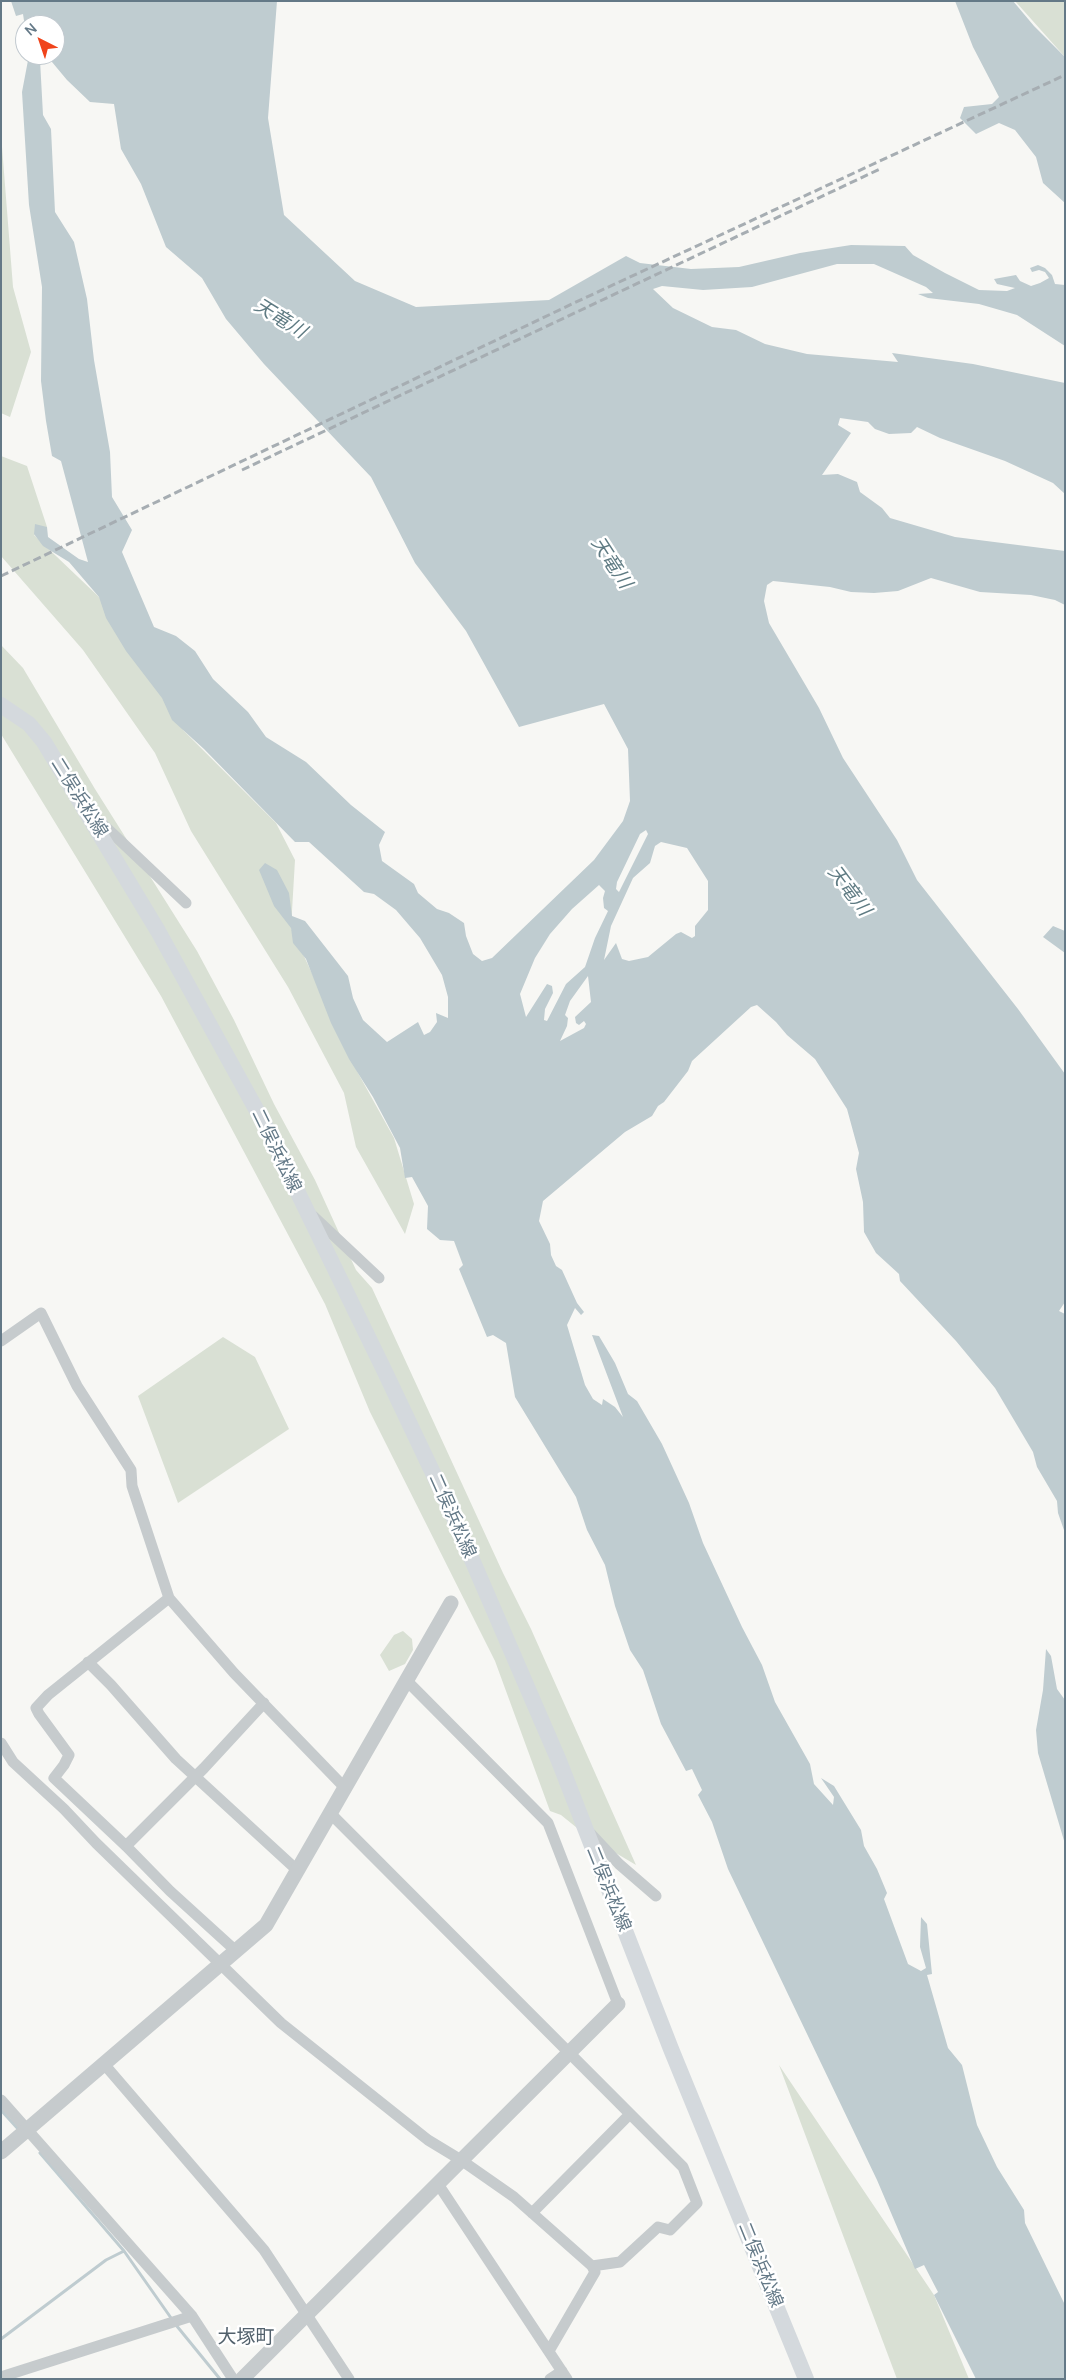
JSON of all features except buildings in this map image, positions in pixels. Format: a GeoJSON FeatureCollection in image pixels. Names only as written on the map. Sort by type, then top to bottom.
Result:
{"type":"FeatureCollection","features":[{"type":"Feature","properties":{"kind":"main road","name":"二俣浜松線"},"geometry":{"type":"LineString","coordinates":[[1,705],[29,724],[44,742],[87,810],[158,931],[257,1112],[451,1511],[559,1762],[582,1825],[806,2379]]}},
{"type":"Feature","properties":{"kind":"street"},"geometry":{"type":"LineString","coordinates":[[87,810],[186,903]]}},
{"type":"Feature","properties":{"kind":"street"},"geometry":{"type":"LineString","coordinates":[[305,1210],[379,1278]]}},
{"type":"Feature","properties":{"kind":"street"},"geometry":{"type":"LineString","coordinates":[[1,1341],[42,1313],[77,1386],[131,1470],[132,1486],[170,1598],[234,1673],[346,1789]]}},
{"type":"Feature","properties":{"kind":"street"},"geometry":{"type":"LineString","coordinates":[[170,1598],[88,1662],[48,1695],[36,1708],[69,1755],[64,1766],[54,1778],[126,1846],[170,1891],[236,1951]]}},
{"type":"Feature","properties":{"kind":"street"},"geometry":{"type":"LineString","coordinates":[[1,2152],[266,1925],[332,1814],[452,1603]]}},
{"type":"Feature","properties":{"kind":"street"},"geometry":{"type":"LineString","coordinates":[[88,1662],[194,1778],[298,1871]]}},
{"type":"Feature","properties":{"kind":"street"},"geometry":{"type":"LineString","coordinates":[[242,2379],[618,2004],[548,1823],[407,1681]]}},
{"type":"Feature","properties":{"kind":"street"},"geometry":{"type":"LineString","coordinates":[[126,1846],[194,1778],[264,1703]]}},
{"type":"Feature","properties":{"kind":"street"},"geometry":{"type":"LineString","coordinates":[[1,1743],[12,1762],[64,1809],[206,1952],[222,1964],[281,2023],[428,2140],[461,2160],[514,2197],[592,2266],[595,2272],[549,2351]]}},
{"type":"Feature","properties":{"kind":"street"},"geometry":{"type":"LineString","coordinates":[[332,1814],[683,2167],[697,2203],[670,2230],[658,2227],[620,2262],[592,2266]]}},
{"type":"Feature","properties":{"kind":"street"},"geometry":{"type":"LineString","coordinates":[[582,1825],[619,1864],[656,1896]]}},
{"type":"Feature","properties":{"kind":"street"},"geometry":{"type":"LineString","coordinates":[[104,2064],[264,2250],[349,2379]]}},
{"type":"Feature","properties":{"kind":"street"},"geometry":{"type":"LineString","coordinates":[[1,2100],[192,2316],[233,2379]]}},
{"type":"Feature","properties":{"kind":"street"},"geometry":{"type":"LineString","coordinates":[[532,2214],[630,2114]]}},
{"type":"Feature","properties":{"kind":"street"},"geometry":{"type":"LineString","coordinates":[[438,2184],[565,2375],[550,2379]]}},
{"type":"Feature","properties":{"kind":"street"},"geometry":{"type":"LineString","coordinates":[[1,2377],[192,2316]]}},
{"type":"Feature","properties":{"kind":"shaded area"},"geometry":{"type":"Polygon","coordinates":[[[1015,1],[1065,1],[1065,57],[1015,1]]]}},
{"type":"Feature","properties":{"kind":"shaded area"},"geometry":{"type":"Polygon","coordinates":[[[1,134],[13,287],[31,352],[10,417],[1,413],[1,134]]]}},
{"type":"Feature","properties":{"kind":"shaded area"},"geometry":{"type":"Polygon","coordinates":[[[1,456],[27,466],[47,527],[34,535],[99,597],[184,731],[276,823],[295,860],[291,928],[358,1073],[394,1138],[414,1204],[405,1234],[356,1147],[344,1093],[288,987],[191,831],[155,753],[83,650],[1,556],[1,456]]]}},
{"type":"Feature","properties":{"kind":"shaded area"},"geometry":{"type":"Polygon","coordinates":[[[1,645],[23,668],[95,789],[197,951],[234,1020],[274,1104],[315,1180],[356,1270],[372,1288],[503,1573],[531,1629],[636,1865],[587,1836],[561,1815],[550,1811],[495,1661],[370,1412],[325,1304],[161,996],[1,734],[1,645]]]}},
{"type":"Feature","properties":{"kind":"shaded area"},"geometry":{"type":"Polygon","coordinates":[[[223,1337],[255,1357],[289,1429],[178,1503],[138,1396],[223,1337]]]}},
{"type":"Feature","properties":{"kind":"shaded area"},"geometry":{"type":"Polygon","coordinates":[[[403,1631],[412,1639],[413,1650],[405,1664],[389,1671],[380,1655],[394,1635],[403,1631]]]}},
{"type":"Feature","properties":{"kind":"shaded area"},"geometry":{"type":"Polygon","coordinates":[[[779,2065],[934,2295],[969,2379],[897,2379],[779,2065]]]}},
{"type":"Feature","properties":{"kind":"water","name":"天竜川"},"geometry":{"type":"Polygon","coordinates":[[[11,1],[277,1],[268,118],[284,215],[355,281],[416,307],[549,300],[626,256],[640,263],[691,269],[739,267],[800,253],[851,245],[905,246],[913,255],[979,290],[1007,291],[1015,288],[997,284],[994,279],[1016,275],[1020,281],[1031,286],[1040,283],[1049,278],[1045,272],[1039,270],[1032,272],[1030,268],[1038,265],[1045,268],[1052,275],[1055,284],[1065,285],[1065,346],[1017,315],[979,304],[928,298],[918,294],[933,293],[926,287],[874,264],[837,264],[752,287],[703,290],[662,286],[653,289],[673,308],[712,327],[736,330],[765,344],[807,354],[898,362],[892,353],[973,364],[1065,383],[1065,494],[1053,483],[1005,461],[940,438],[917,427],[911,433],[889,434],[875,429],[868,422],[840,418],[838,425],[851,433],[822,475],[838,474],[857,482],[860,492],[882,508],[890,518],[955,537],[1065,551],[1065,605],[1055,600],[1031,595],[980,592],[931,578],[898,591],[874,593],[851,592],[830,587],[773,581],[767,585],[764,601],[769,623],[819,708],[843,758],[897,840],[917,880],[1018,1009],[1065,1074],[1065,1302],[1059,1311],[1065,1314],[1065,1533],[1058,1513],[1057,1501],[1037,1467],[1033,1452],[995,1388],[956,1341],[900,1281],[899,1274],[876,1253],[864,1232],[863,1202],[856,1169],[859,1153],[847,1109],[815,1059],[787,1035],[757,1005],[751,1007],[692,1061],[688,1071],[664,1102],[658,1106],[652,1116],[625,1132],[543,1201],[539,1221],[550,1244],[551,1255],[556,1266],[562,1270],[577,1303],[584,1312],[581,1315],[575,1308],[567,1325],[585,1385],[593,1399],[602,1405],[603,1399],[615,1407],[623,1417],[592,1335],[599,1336],[615,1363],[628,1394],[637,1401],[662,1444],[689,1503],[703,1543],[762,1665],[775,1702],[810,1764],[814,1784],[833,1805],[834,1797],[821,1778],[834,1786],[861,1830],[864,1846],[877,1869],[887,1893],[884,1899],[908,1964],[921,1971],[926,1968],[920,1947],[921,1917],[927,1924],[932,1974],[927,1975],[948,2048],[962,2065],[977,2125],[997,2167],[1024,2210],[1025,2223],[1065,2305],[1065,2379],[976,2379],[934,2295],[938,2292],[924,2265],[915,2269],[877,2180],[728,1869],[712,1822],[698,1795],[702,1790],[692,1769],[686,1771],[661,1724],[643,1670],[630,1650],[615,1606],[605,1565],[587,1530],[576,1497],[515,1397],[506,1343],[493,1335],[487,1337],[459,1269],[463,1265],[454,1241],[440,1240],[427,1229],[428,1206],[412,1177],[405,1178],[400,1148],[373,1097],[349,1059],[331,1023],[306,959],[293,943],[291,928],[274,906],[259,870],[265,863],[277,870],[289,893],[292,916],[305,921],[348,976],[353,998],[363,1020],[387,1042],[418,1022],[424,1035],[430,1032],[437,1022],[436,1013],[448,1018],[448,997],[442,975],[420,938],[396,910],[374,894],[364,892],[309,842],[295,842],[204,749],[172,720],[162,698],[126,651],[106,618],[99,597],[69,562],[43,546],[34,534],[35,524],[47,527],[48,537],[79,559],[88,562],[61,461],[52,456],[41,381],[42,287],[29,205],[22,92],[27,65],[40,65],[43,115],[51,129],[55,212],[74,242],[87,299],[94,360],[110,452],[112,497],[132,530],[122,552],[154,627],[176,636],[195,651],[213,679],[248,712],[266,737],[306,762],[351,805],[385,832],[379,845],[382,861],[414,884],[418,893],[437,909],[449,913],[464,923],[466,936],[473,954],[482,961],[492,958],[594,860],[623,821],[630,801],[628,749],[604,704],[519,727],[466,631],[415,563],[371,477],[264,364],[226,319],[202,278],[166,247],[141,184],[121,149],[114,104],[90,102],[54,65],[65,65],[65,15],[16,15],[11,1]],[[646,830],[640,834],[617,882],[616,889],[619,892],[648,834],[646,830]],[[661,842],[655,846],[650,863],[633,878],[611,926],[604,960],[616,943],[622,959],[629,961],[648,957],[681,932],[692,938],[695,936],[695,926],[708,910],[708,881],[687,848],[661,842]],[[599,885],[572,909],[550,934],[535,958],[520,994],[526,1017],[547,984],[552,986],[553,993],[545,1009],[544,1020],[547,1021],[566,984],[585,967],[595,938],[608,911],[604,908],[603,898],[605,891],[599,885]],[[588,976],[570,1001],[565,1015],[568,1018],[567,1026],[560,1041],[584,1028],[586,1024],[584,1021],[579,1025],[576,1023],[575,1017],[591,1002],[588,976]]]}},
{"type":"Feature","properties":{"kind":"water"},"geometry":{"type":"Polygon","coordinates":[[[955,1],[1013,1],[1034,26],[1065,57],[1065,203],[1043,183],[1036,157],[1015,130],[999,123],[976,134],[960,118],[964,107],[992,104],[999,97],[973,47],[955,1]]]}},
{"type":"Feature","properties":{"kind":"water"},"geometry":{"type":"Polygon","coordinates":[[[1053,926],[1065,931],[1065,953],[1043,937],[1053,926]]]}},
{"type":"Feature","properties":{"kind":"water"},"geometry":{"type":"Polygon","coordinates":[[[1046,1649],[1051,1656],[1057,1689],[1065,1700],[1065,1844],[1038,1753],[1036,1730],[1043,1690],[1046,1649]]]}},
{"type":"Feature","properties":{"kind":"waterway"},"geometry":{"type":"LineString","coordinates":[[1,2110],[19,2130]]}},
{"type":"Feature","properties":{"kind":"waterway"},"geometry":{"type":"LineString","coordinates":[[40,2153],[124,2251],[176,2325],[220,2379]]}},
{"type":"Feature","properties":{"kind":"waterway"},"geometry":{"type":"LineString","coordinates":[[1,2339],[106,2260],[124,2251]]}},
{"type":"Feature","properties":{"kind":"railway"},"geometry":{"type":"LineString","coordinates":[[1,576],[574,303],[1065,75]]}},
{"type":"Feature","properties":{"kind":"railway"},"geometry":{"type":"LineString","coordinates":[[242,470],[882,168]]}},
{"type":"Feature","properties":{"kind":"district","name":"大塚町"},"geometry":{"type":"Point","coordinates":[246,2338]}}]}
